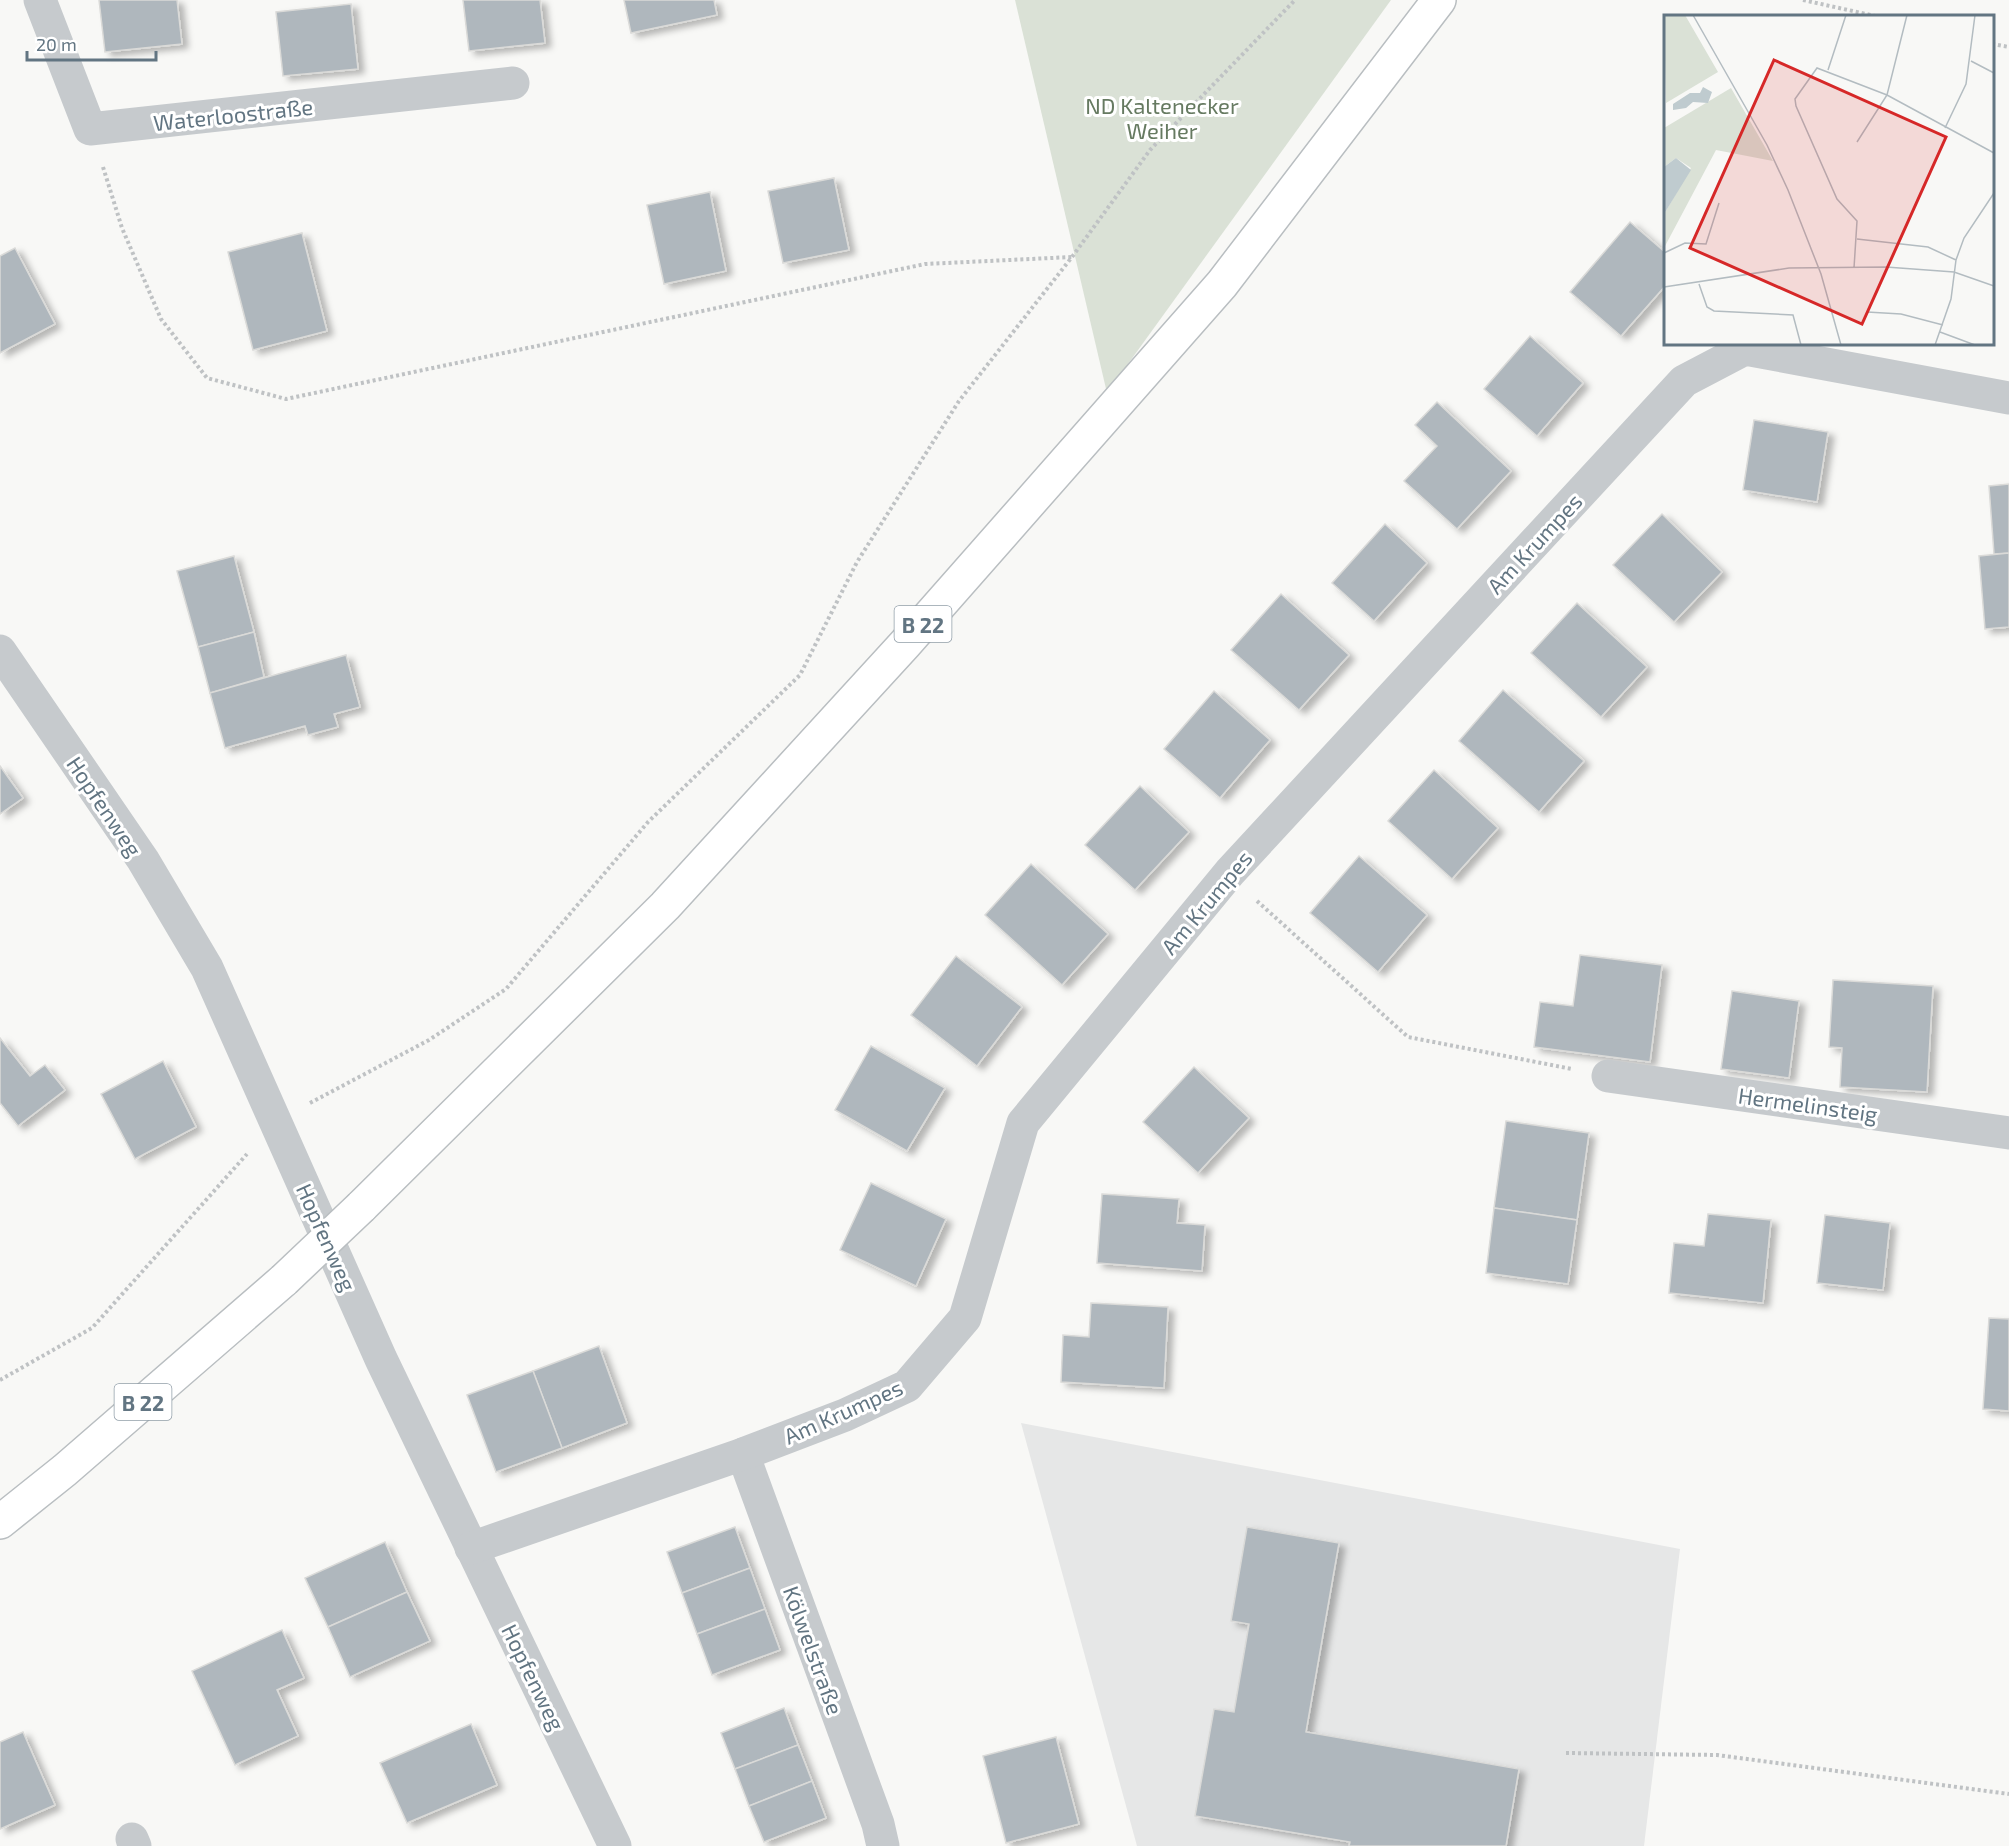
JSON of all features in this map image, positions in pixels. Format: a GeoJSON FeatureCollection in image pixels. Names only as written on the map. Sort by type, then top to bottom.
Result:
{"type":"FeatureCollection","features":[{"type":"Feature","properties":{"kind":"main road","name":"B 22"},"geometry":{"type":"LineString","coordinates":[[0,1522],[65,1470],[284,1280],[361,1207],[665,906],[904,644],[1222,284],[1439,0]]}},
{"type":"Feature","properties":{"kind":"street"},"geometry":{"type":"LineString","coordinates":[[40,0],[90,129]]}},
{"type":"Feature","properties":{"kind":"street","name":"Waterloostraße"},"geometry":{"type":"LineString","coordinates":[[90,129],[513,83]]}},
{"type":"Feature","properties":{"kind":"street","name":"Am Krumpes"},"geometry":{"type":"LineString","coordinates":[[471,1548],[743,1454],[844,1415],[907,1386],[965,1318],[1023,1123],[1230,872],[1683,381],[1745,349],[2009,398]]}},
{"type":"Feature","properties":{"kind":"street","name":"Hopfenweg"},"geometry":{"type":"LineString","coordinates":[[0,651],[142,860],[207,969],[381,1359],[615,1846]]}},
{"type":"Feature","properties":{"kind":"street","name":"Hermelinsteig"},"geometry":{"type":"LineString","coordinates":[[1608,1076],[2009,1133]]}},
{"type":"Feature","properties":{"kind":"street","name":"Kölwelstraße"},"geometry":{"type":"LineString","coordinates":[[743,1454],[878,1824],[883,1846]]}},
{"type":"Feature","properties":{"kind":"path"},"geometry":{"type":"LineString","coordinates":[[0,1380],[92,1328],[276,1122],[429,1040],[506,989],[648,822],[800,675],[857,562],[959,401],[1072,257],[1150,150],[1295,0]]}},
{"type":"Feature","properties":{"kind":"path"},"geometry":{"type":"LineString","coordinates":[[1803,0],[1870,15]]}},
{"type":"Feature","properties":{"kind":"path"},"geometry":{"type":"LineString","coordinates":[[1994,44],[2009,47]]}},
{"type":"Feature","properties":{"kind":"path"},"geometry":{"type":"LineString","coordinates":[[90,129],[122,228],[161,319],[207,378],[286,399],[925,264],[1072,257]]}},
{"type":"Feature","properties":{"kind":"path"},"geometry":{"type":"LineString","coordinates":[[1230,872],[1257,901],[1408,1037],[1608,1076]]}},
{"type":"Feature","properties":{"kind":"path"},"geometry":{"type":"LineString","coordinates":[[1566,1753],[1717,1755],[2009,1794]]}},
{"type":"Feature","properties":{"kind":"shaded area"},"geometry":{"type":"Polygon","coordinates":[[[1021,1423],[1680,1549],[1644,1846],[1137,1846],[1021,1423]]]}},
{"type":"Feature","properties":{"kind":"green space","name":"ND Kaltenecker Weiher"},"geometry":{"type":"Polygon","coordinates":[[[1015,0],[1391,0],[1107,393],[1015,0]]]}},
{"type":"Feature","properties":{"kind":"building"},"geometry":{"type":"Polygon","coordinates":[[[99,0],[177,0],[182,44],[105,52],[99,0]]]}},
{"type":"Feature","properties":{"kind":"building"},"geometry":{"type":"Polygon","coordinates":[[[463,0],[540,0],[545,43],[469,51],[463,0]]]}},
{"type":"Feature","properties":{"kind":"building"},"geometry":{"type":"Polygon","coordinates":[[[624,0],[714,0],[717,15],[631,33],[624,0]]]}},
{"type":"Feature","properties":{"kind":"building"},"geometry":{"type":"Polygon","coordinates":[[[351,4],[358,69],[283,76],[276,12],[351,4]]]}},
{"type":"Feature","properties":{"kind":"building"},"geometry":{"type":"Polygon","coordinates":[[[834,178],[849,250],[783,263],[768,191],[834,178]]]}},
{"type":"Feature","properties":{"kind":"building"},"geometry":{"type":"Polygon","coordinates":[[[710,192],[726,271],[664,284],[647,205],[710,192]]]}},
{"type":"Feature","properties":{"kind":"building"},"geometry":{"type":"Polygon","coordinates":[[[1630,222],[1664,251],[1664,287],[1621,336],[1570,292],[1630,222]]]}},
{"type":"Feature","properties":{"kind":"building"},"geometry":{"type":"Polygon","coordinates":[[[302,233],[327,331],[253,350],[228,252],[302,233]]]}},
{"type":"Feature","properties":{"kind":"building"},"geometry":{"type":"Polygon","coordinates":[[[15,248],[55,324],[0,353],[0,256],[15,248]]]}},
{"type":"Feature","properties":{"kind":"building"},"geometry":{"type":"Polygon","coordinates":[[[1530,336],[1583,383],[1537,436],[1484,389],[1530,336]]]}},
{"type":"Feature","properties":{"kind":"building"},"geometry":{"type":"Polygon","coordinates":[[[1437,402],[1511,471],[1457,529],[1404,481],[1437,446],[1415,425],[1437,402]]]}},
{"type":"Feature","properties":{"kind":"building"},"geometry":{"type":"Polygon","coordinates":[[[1754,420],[1828,432],[1817,502],[1743,490],[1754,420]]]}},
{"type":"Feature","properties":{"kind":"building"},"geometry":{"type":"Polygon","coordinates":[[[2009,484],[2009,553],[1994,554],[1989,486],[2009,484]]]}},
{"type":"Feature","properties":{"kind":"building"},"geometry":{"type":"Polygon","coordinates":[[[1662,514],[1722,572],[1674,622],[1613,565],[1662,514]]]}},
{"type":"Feature","properties":{"kind":"building"},"geometry":{"type":"Polygon","coordinates":[[[1385,524],[1427,563],[1374,621],[1332,583],[1385,524]]]}},
{"type":"Feature","properties":{"kind":"building"},"geometry":{"type":"Polygon","coordinates":[[[2009,553],[2009,627],[1985,629],[1979,556],[2009,553]]]}},
{"type":"Feature","properties":{"kind":"building"},"geometry":{"type":"Polygon","coordinates":[[[234,556],[254,632],[198,647],[177,571],[234,556]]]}},
{"type":"Feature","properties":{"kind":"building"},"geometry":{"type":"Polygon","coordinates":[[[1281,594],[1349,655],[1299,710],[1231,650],[1281,594]]]}},
{"type":"Feature","properties":{"kind":"building"},"geometry":{"type":"Polygon","coordinates":[[[1577,603],[1647,667],[1601,717],[1531,653],[1577,603]]]}},
{"type":"Feature","properties":{"kind":"building"},"geometry":{"type":"Polygon","coordinates":[[[254,632],[264,677],[210,693],[198,647],[254,632]]]}},
{"type":"Feature","properties":{"kind":"building"},"geometry":{"type":"Polygon","coordinates":[[[346,655],[360,707],[334,714],[338,727],[308,735],[305,726],[225,748],[210,693],[346,655]]]}},
{"type":"Feature","properties":{"kind":"building"},"geometry":{"type":"Polygon","coordinates":[[[1503,690],[1584,761],[1539,812],[1459,741],[1503,690]]]}},
{"type":"Feature","properties":{"kind":"building"},"geometry":{"type":"Polygon","coordinates":[[[1214,691],[1270,740],[1220,798],[1164,749],[1214,691]]]}},
{"type":"Feature","properties":{"kind":"building"},"geometry":{"type":"Polygon","coordinates":[[[0,766],[23,798],[0,814],[0,766]]]}},
{"type":"Feature","properties":{"kind":"building"},"geometry":{"type":"Polygon","coordinates":[[[1434,770],[1498,828],[1452,879],[1388,821],[1434,770]]]}},
{"type":"Feature","properties":{"kind":"building"},"geometry":{"type":"Polygon","coordinates":[[[1140,786],[1189,832],[1135,890],[1085,845],[1140,786]]]}},
{"type":"Feature","properties":{"kind":"building"},"geometry":{"type":"Polygon","coordinates":[[[1359,856],[1427,915],[1378,972],[1310,913],[1359,856]]]}},
{"type":"Feature","properties":{"kind":"building"},"geometry":{"type":"Polygon","coordinates":[[[1031,864],[1108,934],[1062,985],[985,915],[1031,864]]]}},
{"type":"Feature","properties":{"kind":"building"},"geometry":{"type":"Polygon","coordinates":[[[1580,955],[1662,965],[1650,1062],[1534,1047],[1540,1002],[1573,1006],[1580,955]]]}},
{"type":"Feature","properties":{"kind":"building"},"geometry":{"type":"Polygon","coordinates":[[[956,956],[1022,1007],[977,1066],[911,1015],[956,956]]]}},
{"type":"Feature","properties":{"kind":"building"},"geometry":{"type":"Polygon","coordinates":[[[1833,980],[1933,986],[1927,1092],[1840,1087],[1842,1048],[1829,1047],[1833,980]]]}},
{"type":"Feature","properties":{"kind":"building"},"geometry":{"type":"Polygon","coordinates":[[[1732,991],[1799,1001],[1789,1078],[1721,1069],[1732,991]]]}},
{"type":"Feature","properties":{"kind":"building"},"geometry":{"type":"Polygon","coordinates":[[[0,1038],[30,1076],[45,1065],[65,1090],[18,1126],[0,1103],[0,1038]]]}},
{"type":"Feature","properties":{"kind":"building"},"geometry":{"type":"Polygon","coordinates":[[[871,1046],[945,1088],[907,1151],[835,1110],[871,1046]]]}},
{"type":"Feature","properties":{"kind":"building"},"geometry":{"type":"Polygon","coordinates":[[[163,1061],[196,1127],[135,1159],[101,1094],[163,1061]]]}},
{"type":"Feature","properties":{"kind":"building"},"geometry":{"type":"Polygon","coordinates":[[[1194,1067],[1249,1118],[1198,1173],[1143,1122],[1194,1067]]]}},
{"type":"Feature","properties":{"kind":"building"},"geometry":{"type":"Polygon","coordinates":[[[1506,1121],[1589,1133],[1577,1220],[1494,1208],[1506,1121]]]}},
{"type":"Feature","properties":{"kind":"building"},"geometry":{"type":"Polygon","coordinates":[[[871,1183],[946,1219],[916,1286],[840,1250],[871,1183]]]}},
{"type":"Feature","properties":{"kind":"building"},"geometry":{"type":"Polygon","coordinates":[[[1102,1194],[1179,1199],[1177,1223],[1205,1225],[1202,1271],[1097,1263],[1102,1194]]]}},
{"type":"Feature","properties":{"kind":"building"},"geometry":{"type":"Polygon","coordinates":[[[1494,1208],[1577,1220],[1568,1284],[1486,1273],[1494,1208]]]}},
{"type":"Feature","properties":{"kind":"building"},"geometry":{"type":"Polygon","coordinates":[[[1708,1214],[1771,1220],[1763,1303],[1669,1293],[1674,1243],[1704,1246],[1708,1214]]]}},
{"type":"Feature","properties":{"kind":"building"},"geometry":{"type":"Polygon","coordinates":[[[1825,1215],[1890,1223],[1883,1290],[1817,1283],[1825,1215]]]}},
{"type":"Feature","properties":{"kind":"building"},"geometry":{"type":"Polygon","coordinates":[[[1091,1303],[1168,1307],[1164,1388],[1061,1382],[1063,1335],[1089,1337],[1091,1303]]]}},
{"type":"Feature","properties":{"kind":"building"},"geometry":{"type":"Polygon","coordinates":[[[1989,1318],[2009,1319],[2009,1411],[1983,1409],[1989,1318]]]}},
{"type":"Feature","properties":{"kind":"building"},"geometry":{"type":"Polygon","coordinates":[[[599,1346],[627,1423],[562,1448],[533,1371],[599,1346]]]}},
{"type":"Feature","properties":{"kind":"building"},"geometry":{"type":"Polygon","coordinates":[[[533,1371],[562,1448],[496,1472],[467,1395],[533,1371]]]}},
{"type":"Feature","properties":{"kind":"building"},"geometry":{"type":"Polygon","coordinates":[[[735,1527],[750,1568],[682,1593],[667,1552],[735,1527]]]}},
{"type":"Feature","properties":{"kind":"building"},"geometry":{"type":"Polygon","coordinates":[[[1247,1527],[1339,1543],[1306,1732],[1519,1769],[1506,1846],[1349,1846],[1350,1842],[1195,1816],[1214,1709],[1234,1712],[1249,1624],[1231,1621],[1247,1527]]]}},
{"type":"Feature","properties":{"kind":"building"},"geometry":{"type":"Polygon","coordinates":[[[385,1542],[407,1592],[328,1627],[305,1578],[385,1542]]]}},
{"type":"Feature","properties":{"kind":"building"},"geometry":{"type":"Polygon","coordinates":[[[750,1568],[765,1609],[697,1634],[682,1593],[750,1568]]]}},
{"type":"Feature","properties":{"kind":"building"},"geometry":{"type":"Polygon","coordinates":[[[407,1592],[430,1641],[350,1677],[328,1627],[407,1592]]]}},
{"type":"Feature","properties":{"kind":"building"},"geometry":{"type":"Polygon","coordinates":[[[765,1609],[780,1650],[712,1675],[697,1634],[765,1609]]]}},
{"type":"Feature","properties":{"kind":"building"},"geometry":{"type":"Polygon","coordinates":[[[282,1630],[304,1678],[277,1690],[298,1736],[235,1765],[192,1671],[282,1630]]]}},
{"type":"Feature","properties":{"kind":"building"},"geometry":{"type":"Polygon","coordinates":[[[784,1708],[798,1745],[735,1769],[721,1733],[784,1708]]]}},
{"type":"Feature","properties":{"kind":"building"},"geometry":{"type":"Polygon","coordinates":[[[471,1724],[497,1785],[407,1823],[380,1763],[471,1724]]]}},
{"type":"Feature","properties":{"kind":"building"},"geometry":{"type":"Polygon","coordinates":[[[23,1732],[55,1805],[0,1829],[0,1742],[23,1732]]]}},
{"type":"Feature","properties":{"kind":"building"},"geometry":{"type":"Polygon","coordinates":[[[1056,1737],[1079,1824],[1006,1843],[983,1756],[1056,1737]]]}},
{"type":"Feature","properties":{"kind":"building"},"geometry":{"type":"Polygon","coordinates":[[[798,1745],[812,1781],[749,1806],[735,1769],[798,1745]]]}},
{"type":"Feature","properties":{"kind":"building"},"geometry":{"type":"Polygon","coordinates":[[[812,1781],[826,1818],[764,1842],[749,1806],[812,1781]]]}}]}
